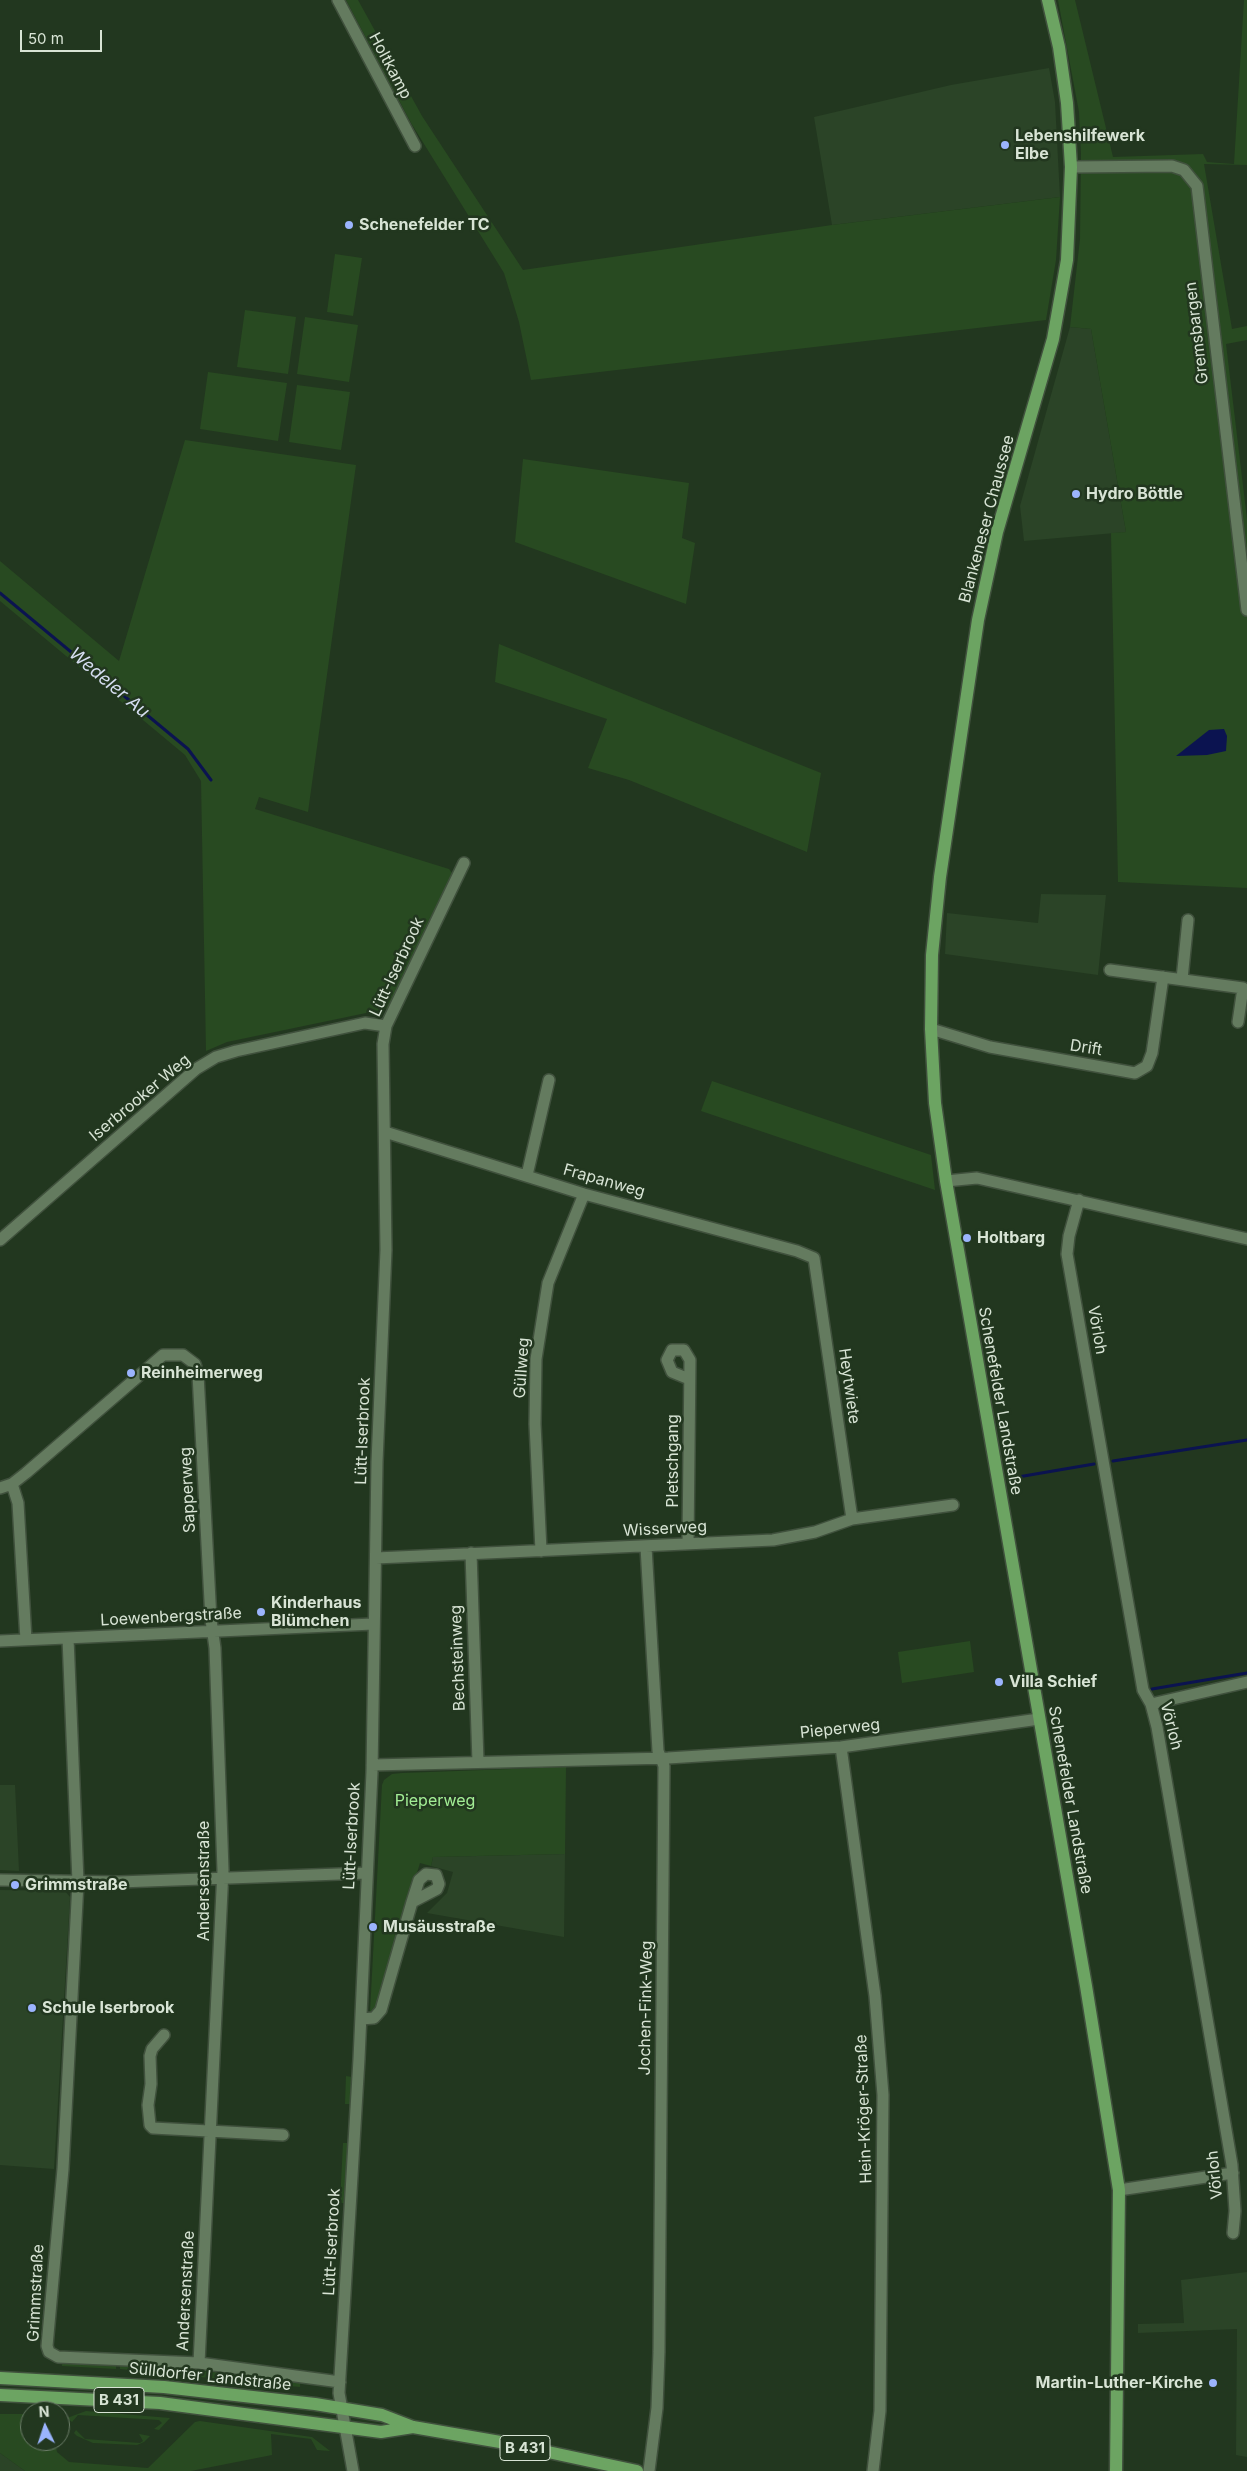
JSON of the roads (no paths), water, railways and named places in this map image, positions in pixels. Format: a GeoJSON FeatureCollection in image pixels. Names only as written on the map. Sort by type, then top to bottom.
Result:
{"type":"FeatureCollection","features":[{"type":"Feature","properties":{"kind":"main road","name":"Blankeneser Chaussee"},"geometry":{"type":"LineString","coordinates":[[934,1079],[931,985],[935,916],[974,643],[993,546],[1054,339],[1067,260],[1071,167],[1067,104],[1059,47],[1048,0]]}},
{"type":"Feature","properties":{"kind":"main road","name":"Schenefelder Landstraße"},"geometry":{"type":"LineString","coordinates":[[934,1079],[946,1181],[1040,1720],[1119,2190],[1116,2471]]}},
{"type":"Feature","properties":{"kind":"main road","name":"Sülldorfer Landstraße"},"geometry":{"type":"LineString","coordinates":[[0,2378],[164,2387],[340,2408],[382,2415],[413,2427],[506,2443],[637,2471]]}},
{"type":"Feature","properties":{"kind":"main road","name":"Sülldorfer Landstraße"},"geometry":{"type":"LineString","coordinates":[[0,2395],[160,2403],[381,2432],[413,2427]]}},
{"type":"Feature","properties":{"kind":"street","name":"Holtkamp"},"geometry":{"type":"LineString","coordinates":[[338,0],[415,146]]}},
{"type":"Feature","properties":{"kind":"street","name":"Gremsbargen"},"geometry":{"type":"LineString","coordinates":[[1071,167],[1172,166],[1184,170],[1197,186],[1247,610]]}},
{"type":"Feature","properties":{"kind":"street","name":"Lütt-Iserbrook"},"geometry":{"type":"LineString","coordinates":[[353,2471],[340,2408],[340,2382],[361,2019],[372,1765],[377,1462],[386,1250],[386,1132],[383,1044],[386,1026],[464,863]]}},
{"type":"Feature","properties":{"kind":"street"},"geometry":{"type":"LineString","coordinates":[[1182,979],[1188,920]]}},
{"type":"Feature","properties":{"kind":"street"},"geometry":{"type":"LineString","coordinates":[[1110,970],[1243,988],[1238,1022]]}},
{"type":"Feature","properties":{"kind":"street","name":"Drift"},"geometry":{"type":"LineString","coordinates":[[931,1029],[990,1047],[1135,1073],[1147,1066],[1152,1053],[1163,977]]}},
{"type":"Feature","properties":{"kind":"street","name":"Iserbrooker Weg"},"geometry":{"type":"LineString","coordinates":[[0,1240],[196,1070],[216,1057],[365,1023],[386,1026]]}},
{"type":"Feature","properties":{"kind":"street"},"geometry":{"type":"LineString","coordinates":[[527,1175],[550,1080]]}},
{"type":"Feature","properties":{"kind":"street","name":"Frapanweg"},"geometry":{"type":"LineString","coordinates":[[386,1132],[584,1194],[797,1251],[814,1258]]}},
{"type":"Feature","properties":{"kind":"street"},"geometry":{"type":"LineString","coordinates":[[946,1181],[977,1178],[1247,1239]]}},
{"type":"Feature","properties":{"kind":"street","name":"Güllweg"},"geometry":{"type":"LineString","coordinates":[[541,1551],[535,1424],[536,1360],[548,1283],[584,1194]]}},
{"type":"Feature","properties":{"kind":"street","name":"Vörloh"},"geometry":{"type":"LineString","coordinates":[[1079,1200],[1069,1236],[1068,1254],[1143,1690],[1152,1704],[1176,1836],[1232,2173],[1235,2212],[1232,2233]]}},
{"type":"Feature","properties":{"kind":"street","name":"Heytwiete"},"geometry":{"type":"LineString","coordinates":[[814,1258],[852,1519]]}},
{"type":"Feature","properties":{"kind":"street","name":"Sapperweg"},"geometry":{"type":"LineString","coordinates":[[12,1484],[151,1364],[169,1354],[183,1354],[195,1364],[198,1374],[213,1631]]}},
{"type":"Feature","properties":{"kind":"street","name":"Pletschgang"},"geometry":{"type":"LineString","coordinates":[[688,1543],[689,1379]]}},
{"type":"Feature","properties":{"kind":"street"},"geometry":{"type":"LineString","coordinates":[[0,1488],[12,1484],[18,1503],[26,1640]]}},
{"type":"Feature","properties":{"kind":"street","name":"Wisserweg"},"geometry":{"type":"LineString","coordinates":[[376,1558],[773,1540],[815,1532],[852,1519],[953,1505]]}},
{"type":"Feature","properties":{"kind":"street","name":"Jochen-Fink-Weg"},"geometry":{"type":"LineString","coordinates":[[646,1547],[658,1751],[664,1766],[659,2352],[657,2408],[649,2471]]}},
{"type":"Feature","properties":{"kind":"street","name":"Bechsteinweg"},"geometry":{"type":"LineString","coordinates":[[471,1553],[478,1762]]}},
{"type":"Feature","properties":{"kind":"street","name":"Loewenbergstraße"},"geometry":{"type":"LineString","coordinates":[[0,1641],[373,1624]]}},
{"type":"Feature","properties":{"kind":"street","name":"Andersenstraße"},"geometry":{"type":"LineString","coordinates":[[198,2363],[223,1879],[213,1631]]}},
{"type":"Feature","properties":{"kind":"street","name":"Grimmstraße"},"geometry":{"type":"LineString","coordinates":[[50,2352],[47,2338],[63,2169],[78,1882],[68,1638]]}},
{"type":"Feature","properties":{"kind":"street"},"geometry":{"type":"LineString","coordinates":[[1152,1704],[1247,1682]]}},
{"type":"Feature","properties":{"kind":"street","name":"Pieperweg"},"geometry":{"type":"LineString","coordinates":[[372,1765],[660,1758],[841,1747],[1040,1720]]}},
{"type":"Feature","properties":{"kind":"street","name":"Hein-Kröger-Straße"},"geometry":{"type":"LineString","coordinates":[[841,1747],[875,1996],[883,2095],[880,2411],[873,2471]]}},
{"type":"Feature","properties":{"kind":"street"},"geometry":{"type":"LineString","coordinates":[[0,1880],[78,1882],[223,1879],[367,1873]]}},
{"type":"Feature","properties":{"kind":"street"},"geometry":{"type":"LineString","coordinates":[[361,2019],[374,2018],[381,2010],[412,1902]]}},
{"type":"Feature","properties":{"kind":"street"},"geometry":{"type":"LineString","coordinates":[[164,2035],[152,2049],[150,2056],[151,2084],[148,2105],[150,2124],[153,2128],[283,2135]]}},
{"type":"Feature","properties":{"kind":"street"},"geometry":{"type":"LineString","coordinates":[[1119,2190],[1232,2173]]}},
{"type":"Feature","properties":{"kind":"street","name":"Sülldorfer Landstraße"},"geometry":{"type":"LineString","coordinates":[[50,2352],[53,2355],[64,2357],[198,2363],[340,2382]]}},
{"type":"Feature","properties":{"kind":"waterway","name":"Wedeler Au"},"geometry":{"type":"LineString","coordinates":[[0,593],[188,749],[211,780]]}},
{"type":"Feature","properties":{"kind":"waterway"},"geometry":{"type":"LineString","coordinates":[[1113,1461],[1247,1440]]}},
{"type":"Feature","properties":{"kind":"waterway"},"geometry":{"type":"LineString","coordinates":[[1018,1477],[1094,1464]]}},
{"type":"Feature","properties":{"kind":"waterway"},"geometry":{"type":"LineString","coordinates":[[1152,1689],[1247,1673]]}},
{"type":"Feature","properties":{"kind":"place","name":"Lebenshilfewerk Elbe"},"geometry":{"type":"Point","coordinates":[1005,145]}},
{"type":"Feature","properties":{"kind":"place","name":"Schenefelder TC"},"geometry":{"type":"Point","coordinates":[349,225]}},
{"type":"Feature","properties":{"kind":"place","name":"Hydro Böttle"},"geometry":{"type":"Point","coordinates":[1076,494]}},
{"type":"Feature","properties":{"kind":"place","name":"Holtbarg"},"geometry":{"type":"Point","coordinates":[967,1238]}},
{"type":"Feature","properties":{"kind":"place","name":"Reinheimerweg"},"geometry":{"type":"Point","coordinates":[131,1373]}},
{"type":"Feature","properties":{"kind":"place","name":"Kinderhaus Blümchen"},"geometry":{"type":"Point","coordinates":[261,1612]}},
{"type":"Feature","properties":{"kind":"place","name":"Villa Schief"},"geometry":{"type":"Point","coordinates":[999,1682]}},
{"type":"Feature","properties":{"kind":"place","name":"Grimmstraße"},"geometry":{"type":"Point","coordinates":[15,1885]}},
{"type":"Feature","properties":{"kind":"place","name":"Musäusstraße"},"geometry":{"type":"Point","coordinates":[373,1927]}},
{"type":"Feature","properties":{"kind":"place","name":"Schule Iserbrook"},"geometry":{"type":"Point","coordinates":[32,2008]}},
{"type":"Feature","properties":{"kind":"place","name":"Martin-Luther-Kirche"},"geometry":{"type":"Point","coordinates":[1213,2383]}}]}
